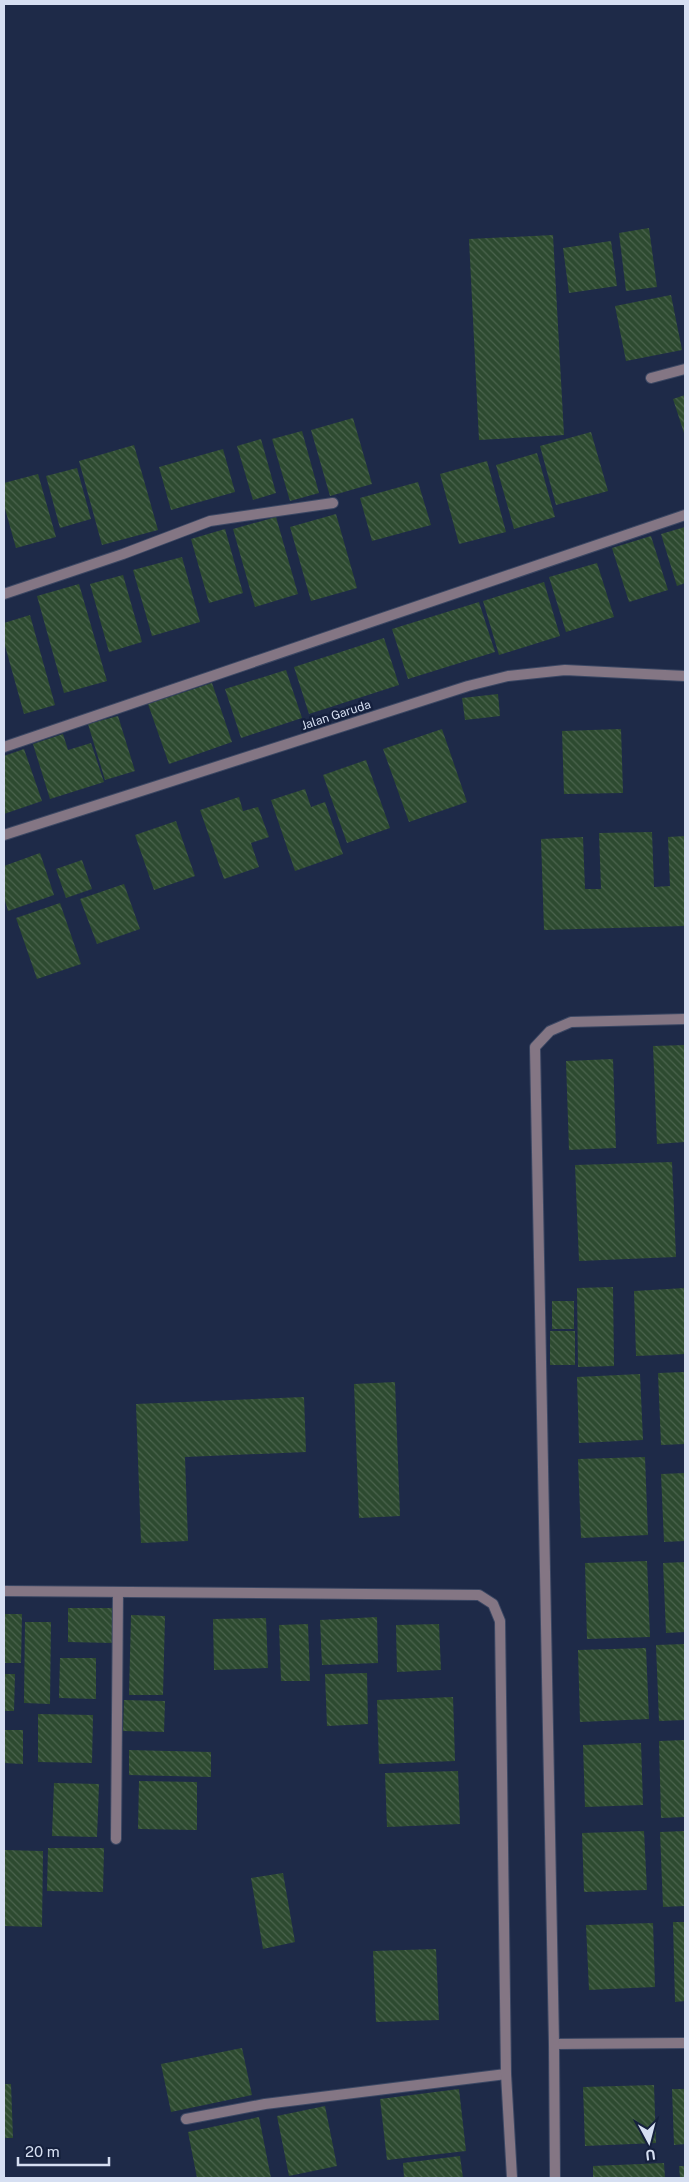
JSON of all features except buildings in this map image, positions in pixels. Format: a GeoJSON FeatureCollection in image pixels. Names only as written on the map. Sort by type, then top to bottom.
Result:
{"type":"FeatureCollection","features":[{"type":"Feature","properties":{"kind":"street"},"geometry":{"type":"LineString","coordinates":[[651,378],[685,369]]}},
{"type":"Feature","properties":{"kind":"street"},"geometry":{"type":"LineString","coordinates":[[4,594],[123,554],[210,521],[333,504]]}},
{"type":"Feature","properties":{"kind":"street"},"geometry":{"type":"LineString","coordinates":[[4,747],[685,515]]}},
{"type":"Feature","properties":{"kind":"street","name":"Jalan Garuda"},"geometry":{"type":"LineString","coordinates":[[4,836],[459,689],[508,676],[565,670],[685,676]]}},
{"type":"Feature","properties":{"kind":"street"},"geometry":{"type":"LineString","coordinates":[[555,2178],[536,1047],[550,1031],[571,1022],[685,1018]]}},
{"type":"Feature","properties":{"kind":"street"},"geometry":{"type":"LineString","coordinates":[[4,1591],[479,1595],[493,1604],[500,1621],[506,2074],[512,2178]]}},
{"type":"Feature","properties":{"kind":"street"},"geometry":{"type":"LineString","coordinates":[[116,1839],[118,1592]]}},
{"type":"Feature","properties":{"kind":"street"},"geometry":{"type":"LineString","coordinates":[[554,2044],[685,2043]]}},
{"type":"Feature","properties":{"kind":"street"},"geometry":{"type":"LineString","coordinates":[[186,2119],[265,2104],[506,2074]]}}]}
